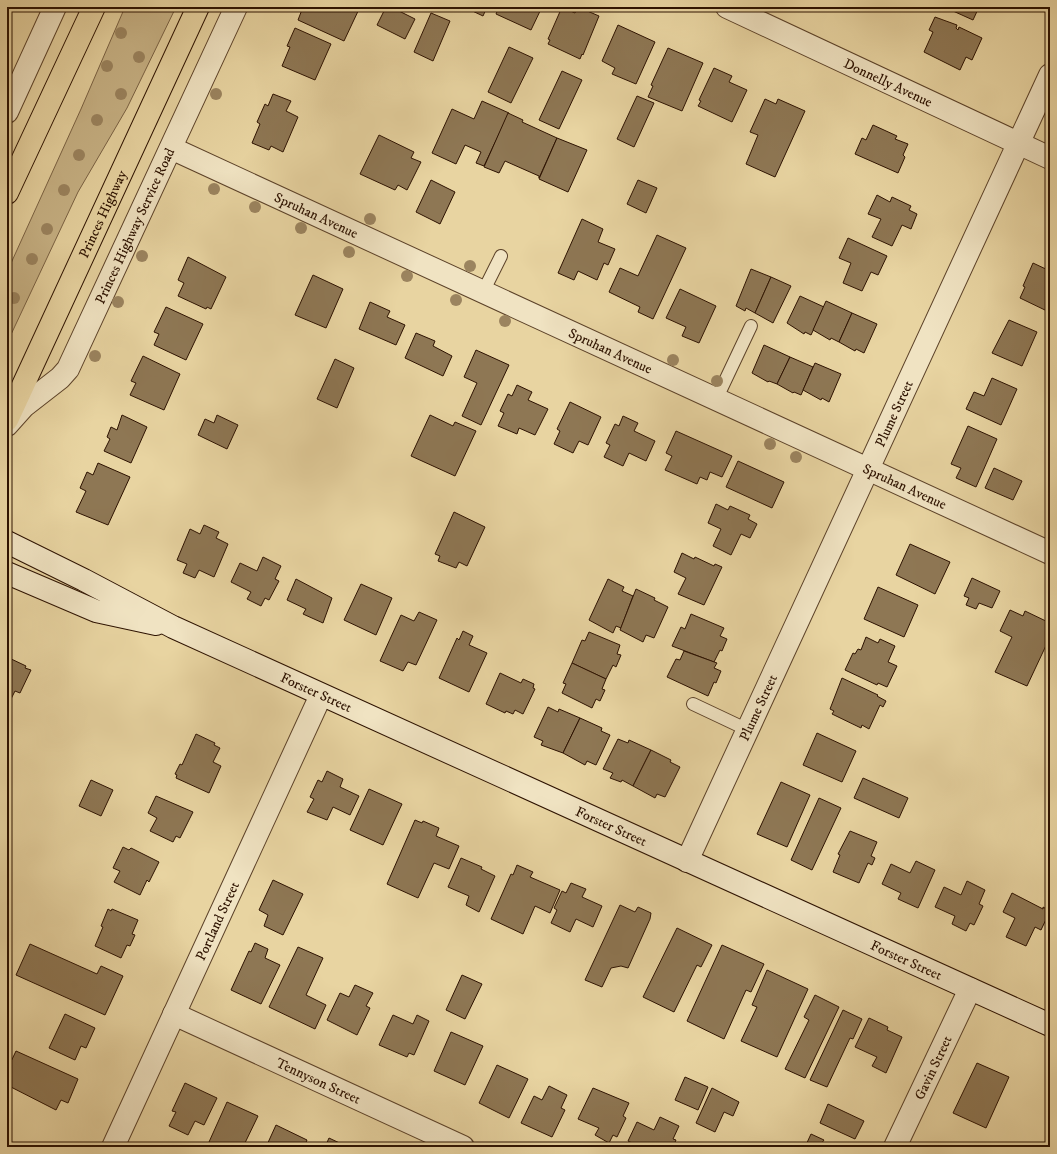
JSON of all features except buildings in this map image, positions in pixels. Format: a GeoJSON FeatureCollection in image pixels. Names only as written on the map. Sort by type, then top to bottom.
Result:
{"type":"FeatureCollection","features":[{"type":"Feature","properties":{"kind":"highway"},"geometry":{"type":"LineString","coordinates":[[7,193],[94,7]]}},
{"type":"Feature","properties":{"kind":"highway","name":"Princes Highway"},"geometry":{"type":"LineString","coordinates":[[7,420],[198,7]]}},
{"type":"Feature","properties":{"kind":"street"},"geometry":{"type":"LineString","coordinates":[[7,112],[14,76],[55,7]]}},
{"type":"Feature","properties":{"kind":"street","name":"Princes Highway Service Road"},"geometry":{"type":"LineString","coordinates":[[7,425],[24,406],[60,378],[68,369],[236,7]]}},
{"type":"Feature","properties":{"kind":"street","name":"Donnelly Avenue"},"geometry":{"type":"LineString","coordinates":[[727,7],[1050,158]]}},
{"type":"Feature","properties":{"kind":"street","name":"Plume Street"},"geometry":{"type":"LineString","coordinates":[[687,861],[746,729],[1050,75]]}},
{"type":"Feature","properties":{"kind":"street","name":"Spruhan Avenue"},"geometry":{"type":"LineString","coordinates":[[171,148],[1050,553]]}},
{"type":"Feature","properties":{"kind":"street","name":"Forster Street"},"geometry":{"type":"LineString","coordinates":[[7,542],[91,583],[173,627],[1050,1025]]}},
{"type":"Feature","properties":{"kind":"street","name":"Forster Street"},"geometry":{"type":"LineString","coordinates":[[7,573],[96,611],[126,619],[173,627]]}},
{"type":"Feature","properties":{"kind":"street","name":"Portland Street"},"geometry":{"type":"LineString","coordinates":[[113,1147],[321,695]]}},
{"type":"Feature","properties":{"kind":"street","name":"Gavin Street"},"geometry":{"type":"LineString","coordinates":[[895,1147],[970,988]]}},
{"type":"Feature","properties":{"kind":"street","name":"Tennyson Street"},"geometry":{"type":"LineString","coordinates":[[174,1014],[463,1147]]}},
{"type":"Feature","properties":{"kind":"lane"},"geometry":{"type":"LineString","coordinates":[[483,292],[501,256]]}},
{"type":"Feature","properties":{"kind":"lane"},"geometry":{"type":"LineString","coordinates":[[716,400],[751,326]]}},
{"type":"Feature","properties":{"kind":"lane"},"geometry":{"type":"LineString","coordinates":[[693,704],[746,729]]}},
{"type":"Feature","properties":{"kind":"shaded area"},"geometry":{"type":"Polygon","coordinates":[[[125,7],[176,7],[127,108],[78,192],[7,343],[7,272],[81,109],[125,7]]]}}]}
